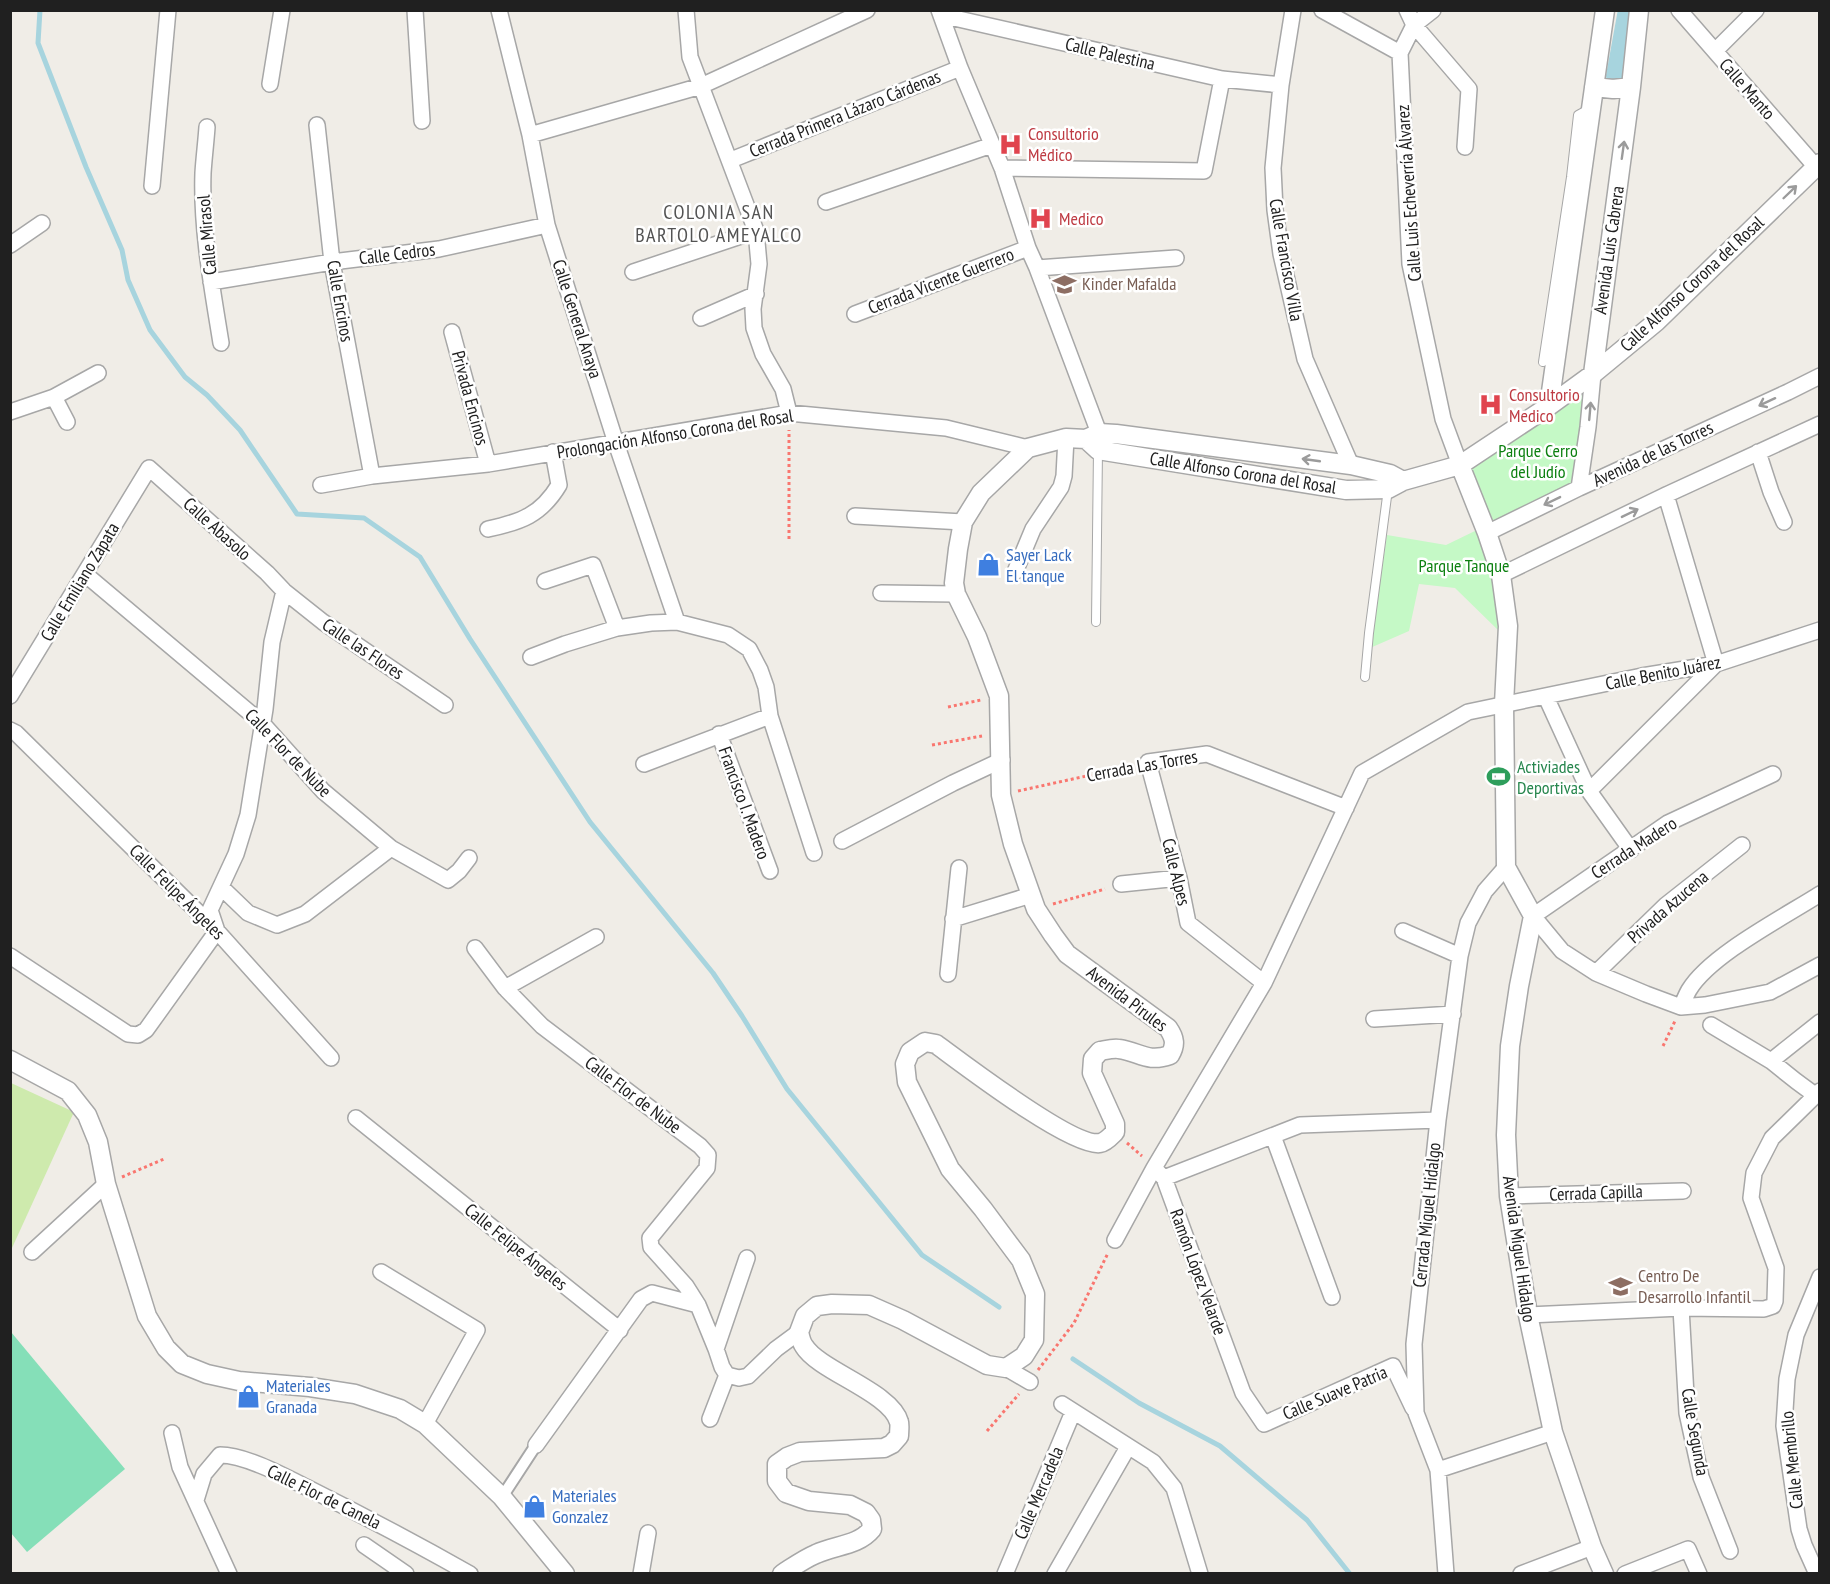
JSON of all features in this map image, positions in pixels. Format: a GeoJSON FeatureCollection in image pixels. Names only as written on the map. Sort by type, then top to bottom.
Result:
{"type":"FeatureCollection","features":[{"type":"Feature","properties":{"kind":"street"},"geometry":{"type":"LineString","coordinates":[[152,186],[168,10]]}},
{"type":"Feature","properties":{"kind":"street"},"geometry":{"type":"LineString","coordinates":[[270,84],[282,10]]}},
{"type":"Feature","properties":{"kind":"street"},"geometry":{"type":"LineString","coordinates":[[415,10],[422,121]]}},
{"type":"Feature","properties":{"kind":"street","name":"Calle General Anaya"},"geometry":{"type":"LineString","coordinates":[[499,10],[530,135],[547,225],[616,442],[677,622]]}},
{"type":"Feature","properties":{"kind":"street"},"geometry":{"type":"LineString","coordinates":[[686,10],[690,57],[756,231],[759,264],[753,309],[754,328],[764,354],[783,389],[789,413]]}},
{"type":"Feature","properties":{"kind":"street"},"geometry":{"type":"LineString","coordinates":[[530,135],[701,86],[867,10]]}},
{"type":"Feature","properties":{"kind":"street","name":"Calle Francisco Villa"},"geometry":{"type":"LineString","coordinates":[[1293,10],[1281,85],[1273,168],[1275,210],[1281,254],[1305,359],[1351,465]]}},
{"type":"Feature","properties":{"kind":"street"},"geometry":{"type":"LineString","coordinates":[[1322,10],[1400,53]]}},
{"type":"Feature","properties":{"kind":"street"},"geometry":{"type":"LineString","coordinates":[[1407,10],[1414,25],[1469,89],[1465,147]]}},
{"type":"Feature","properties":{"kind":"street"},"geometry":{"type":"LineString","coordinates":[[1414,25],[1433,10]]}},
{"type":"Feature","properties":{"kind":"street","name":"Avenida Luis Cabrera"},"geometry":{"type":"LineString","coordinates":[[1549,406],[1605,10]]}},
{"type":"Feature","properties":{"kind":"street","name":"Avenida Luis Cabrera"},"geometry":{"type":"LineString","coordinates":[[1579,488],[1639,10]]}},
{"type":"Feature","properties":{"kind":"street","name":"Calle Manto"},"geometry":{"type":"LineString","coordinates":[[1678,10],[1817,165]]}},
{"type":"Feature","properties":{"kind":"street"},"geometry":{"type":"LineString","coordinates":[[1715,51],[1756,10]]}},
{"type":"Feature","properties":{"kind":"street"},"geometry":{"type":"LineString","coordinates":[[940,13],[960,68],[1002,168],[1094,441]]}},
{"type":"Feature","properties":{"kind":"street","name":"Calle Palestina"},"geometry":{"type":"LineString","coordinates":[[940,13],[1222,79],[1281,85]]}},
{"type":"Feature","properties":{"kind":"street","name":"Calle Luis Echeverría Álvarez"},"geometry":{"type":"LineString","coordinates":[[1414,25],[1400,53],[1410,264],[1443,419],[1460,465]]}},
{"type":"Feature","properties":{"kind":"street","name":"Cerrada Primera Lázaro Cárdenas"},"geometry":{"type":"LineString","coordinates":[[730,160],[960,68]]}},
{"type":"Feature","properties":{"kind":"street"},"geometry":{"type":"LineString","coordinates":[[1002,168],[1204,171],[1222,79]]}},
{"type":"Feature","properties":{"kind":"street"},"geometry":{"type":"LineString","coordinates":[[1594,87],[1613,89],[1631,87]]}},
{"type":"Feature","properties":{"kind":"street","name":"Calle Encinos"},"geometry":{"type":"LineString","coordinates":[[317,125],[332,262],[372,476]]}},
{"type":"Feature","properties":{"kind":"street","name":"Calle Mirasol"},"geometry":{"type":"LineString","coordinates":[[207,127],[203,174],[204,207],[211,282],[221,343]]}},
{"type":"Feature","properties":{"kind":"street"},"geometry":{"type":"LineString","coordinates":[[826,202],[992,145]]}},
{"type":"Feature","properties":{"kind":"street","name":"Calle Alfonso Corona del Rosal"},"geometry":{"type":"LineString","coordinates":[[1028,448],[1066,438],[1094,441],[1346,490],[1395,485],[1460,465],[1593,374],[1656,322],[1817,165]]}},
{"type":"Feature","properties":{"kind":"street"},"geometry":{"type":"LineString","coordinates":[[10,245],[42,223]]}},
{"type":"Feature","properties":{"kind":"street","name":"Calle Cedros"},"geometry":{"type":"LineString","coordinates":[[211,282],[332,262],[439,249],[547,225]]}},
{"type":"Feature","properties":{"kind":"street"},"geometry":{"type":"LineString","coordinates":[[633,272],[756,231]]}},
{"type":"Feature","properties":{"kind":"street","name":"Cerrada Vicente Guerrero"},"geometry":{"type":"LineString","coordinates":[[855,314],[1028,248]]}},
{"type":"Feature","properties":{"kind":"street"},"geometry":{"type":"LineString","coordinates":[[1037,268],[1176,258]]}},
{"type":"Feature","properties":{"kind":"street"},"geometry":{"type":"LineString","coordinates":[[701,318],[756,294]]}},
{"type":"Feature","properties":{"kind":"street","name":"Privada Encinos"},"geometry":{"type":"LineString","coordinates":[[452,332],[488,464]]}},
{"type":"Feature","properties":{"kind":"street"},"geometry":{"type":"LineString","coordinates":[[10,412],[54,397],[98,373]]}},
{"type":"Feature","properties":{"kind":"street","name":"Avenida de las Torres"},"geometry":{"type":"LineString","coordinates":[[1487,533],[1820,376]]}},
{"type":"Feature","properties":{"kind":"street"},"geometry":{"type":"LineString","coordinates":[[54,397],[67,422]]}},
{"type":"Feature","properties":{"kind":"street","name":"Prolongación Alfonso Corona del Rosal"},"geometry":{"type":"LineString","coordinates":[[321,485],[372,476],[488,464],[789,413],[946,428],[1028,448]]}},
{"type":"Feature","properties":{"kind":"street"},"geometry":{"type":"LineString","coordinates":[[1501,574],[1820,424]]}},
{"type":"Feature","properties":{"kind":"street","name":"Calle Alfonso Corona del Rosal"},"geometry":{"type":"LineString","coordinates":[[1094,441],[1116,434],[1351,465],[1390,474],[1395,485]]}},
{"type":"Feature","properties":{"kind":"street"},"geometry":{"type":"LineString","coordinates":[[1015,572],[1033,529],[1061,487],[1064,476],[1066,438]]}},
{"type":"Feature","properties":{"kind":"street","name":"Avenida Pirules"},"geometry":{"type":"LineString","coordinates":[[1028,448],[981,493],[963,522],[952,594],[977,638],[999,696],[1001,795],[1013,844],[1033,902],[1067,954],[1168,1028],[1174,1037],[1174,1047],[1170,1056],[1158,1059],[1144,1057],[1118,1048],[1100,1051],[1093,1059],[1092,1073],[1112,1115],[1115,1132]]}},
{"type":"Feature","properties":{"kind":"street"},"geometry":{"type":"LineString","coordinates":[[488,529],[511,524],[538,511],[551,499],[559,485],[553,452]]}},
{"type":"Feature","properties":{"kind":"street"},"geometry":{"type":"LineString","coordinates":[[1758,452],[1784,522]]}},
{"type":"Feature","properties":{"kind":"street"},"geometry":{"type":"LineString","coordinates":[[1460,465],[1501,574],[1508,626],[1504,704],[1506,867],[1533,916],[1562,951],[1596,973],[1681,1007],[1705,1005],[1770,992],[1820,965]]}},
{"type":"Feature","properties":{"kind":"street","name":"Calle Emiliano Zapata"},"geometry":{"type":"LineString","coordinates":[[10,696],[149,468]]}},
{"type":"Feature","properties":{"kind":"street","name":"Calle Abasolo"},"geometry":{"type":"LineString","coordinates":[[149,468],[267,573],[284,591]]}},
{"type":"Feature","properties":{"kind":"street"},"geometry":{"type":"LineString","coordinates":[[1589,791],[1716,664],[1666,495]]}},
{"type":"Feature","properties":{"kind":"street"},"geometry":{"type":"LineString","coordinates":[[855,516],[963,522]]}},
{"type":"Feature","properties":{"kind":"street"},"geometry":{"type":"LineString","coordinates":[[545,581],[593,565],[617,628]]}},
{"type":"Feature","properties":{"kind":"street","name":"Calle Flor de Nube"},"geometry":{"type":"LineString","coordinates":[[85,574],[262,723],[322,791],[392,848],[448,880],[469,858]]}},
{"type":"Feature","properties":{"kind":"street"},"geometry":{"type":"LineString","coordinates":[[10,956],[128,1034],[138,1035],[146,1030],[218,931],[210,910],[236,854],[248,815],[272,642],[284,591]]}},
{"type":"Feature","properties":{"kind":"street","name":"Calle las Flores"},"geometry":{"type":"LineString","coordinates":[[284,591],[323,622],[445,705]]}},
{"type":"Feature","properties":{"kind":"street"},"geometry":{"type":"LineString","coordinates":[[881,593],[952,594]]}},
{"type":"Feature","properties":{"kind":"street"},"geometry":{"type":"LineString","coordinates":[[531,657],[617,628],[677,622],[728,635],[749,649],[766,687],[770,716],[814,853]]}},
{"type":"Feature","properties":{"kind":"street","name":"Calle Benito Juárez"},"geometry":{"type":"LineString","coordinates":[[1504,704],[1642,676],[1716,664],[1818,634]]}},
{"type":"Feature","properties":{"kind":"street"},"geometry":{"type":"LineString","coordinates":[[1546,697],[1589,791],[1631,849]]}},
{"type":"Feature","properties":{"kind":"street"},"geometry":{"type":"LineString","coordinates":[[1114,1240],[1159,1173],[1264,983],[1362,773],[1468,712],[1504,704]]}},
{"type":"Feature","properties":{"kind":"street"},"geometry":{"type":"LineString","coordinates":[[644,764],[770,716]]}},
{"type":"Feature","properties":{"kind":"street","name":"Calle Felipe Ángeles"},"geometry":{"type":"LineString","coordinates":[[13,731],[218,931],[331,1058]]}},
{"type":"Feature","properties":{"kind":"street","name":"Francisco I. Madero"},"geometry":{"type":"LineString","coordinates":[[719,734],[770,871]]}},
{"type":"Feature","properties":{"kind":"street","name":"Cerrada Las Torres"},"geometry":{"type":"LineString","coordinates":[[1148,762],[1207,754],[1346,808]]}},
{"type":"Feature","properties":{"kind":"street"},"geometry":{"type":"LineString","coordinates":[[842,842],[953,783],[1002,760]]}},
{"type":"Feature","properties":{"kind":"street","name":"Calle Alpes"},"geometry":{"type":"LineString","coordinates":[[1148,762],[1179,878],[1188,923],[1264,983]]}},
{"type":"Feature","properties":{"kind":"street","name":"Cerrada Madero"},"geometry":{"type":"LineString","coordinates":[[1533,916],[1668,824],[1773,774]]}},
{"type":"Feature","properties":{"kind":"street","name":"Privada Azucena"},"geometry":{"type":"LineString","coordinates":[[1596,973],[1666,905],[1742,845]]}},
{"type":"Feature","properties":{"kind":"street"},"geometry":{"type":"LineString","coordinates":[[221,887],[248,913],[277,925],[305,914],[392,848]]}},
{"type":"Feature","properties":{"kind":"street","name":"Cerrada Miguel Hidalgo"},"geometry":{"type":"LineString","coordinates":[[1446,1574],[1438,1470],[1416,1413],[1414,1344],[1438,1120],[1460,956],[1468,923],[1485,891],[1506,867]]}},
{"type":"Feature","properties":{"kind":"street"},"geometry":{"type":"LineString","coordinates":[[948,974],[959,868]]}},
{"type":"Feature","properties":{"kind":"street"},"geometry":{"type":"LineString","coordinates":[[1121,884],[1179,878]]}},
{"type":"Feature","properties":{"kind":"street"},"geometry":{"type":"LineString","coordinates":[[1681,1007],[1689,990],[1727,952],[1820,894]]}},
{"type":"Feature","properties":{"kind":"street"},"geometry":{"type":"LineString","coordinates":[[954,919],[1033,902]]}},
{"type":"Feature","properties":{"kind":"street","name":"Avenida Miguel Hidalgo"},"geometry":{"type":"LineString","coordinates":[[1533,916],[1510,1046],[1506,1135],[1509,1196],[1528,1316],[1553,1432],[1592,1547],[1604,1574]]}},
{"type":"Feature","properties":{"kind":"street"},"geometry":{"type":"LineString","coordinates":[[1403,931],[1460,956]]}},
{"type":"Feature","properties":{"kind":"street"},"geometry":{"type":"LineString","coordinates":[[505,988],[596,937]]}},
{"type":"Feature","properties":{"kind":"street","name":"Calle Flor de Nube"},"geometry":{"type":"LineString","coordinates":[[476,948],[505,988],[542,1026],[700,1146],[708,1155],[707,1168],[650,1238],[651,1247],[686,1286],[698,1305]]}},
{"type":"Feature","properties":{"kind":"street"},"geometry":{"type":"LineString","coordinates":[[1374,1019],[1453,1014]]}},
{"type":"Feature","properties":{"kind":"street"},"geometry":{"type":"LineString","coordinates":[[1771,1061],[1820,1022]]}},
{"type":"Feature","properties":{"kind":"street"},"geometry":{"type":"LineString","coordinates":[[1528,1316],[1681,1308],[1764,1309],[1773,1306],[1776,1268],[1751,1198],[1754,1173],[1773,1138],[1817,1093],[1771,1061],[1711,1025]]}},
{"type":"Feature","properties":{"kind":"street"},"geometry":{"type":"LineString","coordinates":[[1006,1368],[1024,1356],[1034,1340],[1035,1294],[1021,1260],[950,1169],[907,1082],[905,1064],[910,1052],[925,1042],[936,1044],[1037,1116],[1087,1142],[1100,1143],[1115,1132]]}},
{"type":"Feature","properties":{"kind":"street"},"geometry":{"type":"LineString","coordinates":[[10,1060],[68,1091],[87,1115],[98,1142],[106,1184],[147,1316],[166,1348],[182,1364],[207,1374],[239,1381],[355,1394],[400,1409],[425,1424],[502,1497],[565,1574]]}},
{"type":"Feature","properties":{"kind":"street","name":"Calle Felipe Ángeles"},"geometry":{"type":"LineString","coordinates":[[356,1118],[620,1330]]}},
{"type":"Feature","properties":{"kind":"street"},"geometry":{"type":"LineString","coordinates":[[1159,1173],[1300,1125],[1438,1120]]}},
{"type":"Feature","properties":{"kind":"street"},"geometry":{"type":"LineString","coordinates":[[1273,1136],[1332,1297]]}},
{"type":"Feature","properties":{"kind":"street","name":"Ramón López Velarde"},"geometry":{"type":"LineString","coordinates":[[1159,1173],[1243,1393],[1263,1424]]}},
{"type":"Feature","properties":{"kind":"street"},"geometry":{"type":"LineString","coordinates":[[32,1252],[106,1184]]}},
{"type":"Feature","properties":{"kind":"street","name":"Cerrada Capilla"},"geometry":{"type":"LineString","coordinates":[[1509,1196],[1683,1191]]}},
{"type":"Feature","properties":{"kind":"street"},"geometry":{"type":"LineString","coordinates":[[717,1349],[747,1258]]}},
{"type":"Feature","properties":{"kind":"street"},"geometry":{"type":"LineString","coordinates":[[381,1272],[477,1330],[425,1424]]}},
{"type":"Feature","properties":{"kind":"street","name":"Calle Membrillo"},"geometry":{"type":"LineString","coordinates":[[1817,1574],[1799,1529],[1785,1426],[1787,1379],[1796,1335],[1820,1277]]}},
{"type":"Feature","properties":{"kind":"street"},"geometry":{"type":"LineString","coordinates":[[502,1497],[536,1445],[641,1299],[652,1293],[698,1305],[717,1349],[722,1367],[727,1375],[739,1378],[748,1376],[776,1349],[799,1332],[805,1316],[817,1306],[832,1304],[869,1305],[903,1320],[987,1365],[1006,1368],[1030,1382]]}},
{"type":"Feature","properties":{"kind":"street","name":"Calle Segunda"},"geometry":{"type":"LineString","coordinates":[[1681,1308],[1687,1413],[1701,1477],[1730,1551]]}},
{"type":"Feature","properties":{"kind":"street"},"geometry":{"type":"LineString","coordinates":[[782,1574],[815,1554],[835,1546],[857,1542],[866,1537],[872,1529],[871,1520],[866,1513],[850,1505],[809,1501],[786,1493],[777,1480],[777,1464],[800,1452],[884,1448],[892,1444],[899,1436],[899,1421],[891,1409],[848,1377],[815,1358],[804,1346],[799,1332]]}},
{"type":"Feature","properties":{"kind":"street","name":"Calle Suave Patria"},"geometry":{"type":"LineString","coordinates":[[1263,1424],[1393,1366],[1416,1413]]}},
{"type":"Feature","properties":{"kind":"street"},"geometry":{"type":"LineString","coordinates":[[710,1419],[727,1375]]}},
{"type":"Feature","properties":{"kind":"street","name":"Calle Mercadela"},"geometry":{"type":"LineString","coordinates":[[1005,1574],[1068,1408],[1128,1447]]}},
{"type":"Feature","properties":{"kind":"street"},"geometry":{"type":"LineString","coordinates":[[1438,1470],[1553,1432]]}},
{"type":"Feature","properties":{"kind":"street"},"geometry":{"type":"LineString","coordinates":[[172,1433],[180,1467],[229,1574]]}},
{"type":"Feature","properties":{"kind":"street"},"geometry":{"type":"LineString","coordinates":[[1054,1574],[1128,1447],[1153,1462],[1174,1488],[1200,1574]]}},
{"type":"Feature","properties":{"kind":"street","name":"Calle Flor de Canela"},"geometry":{"type":"LineString","coordinates":[[196,1500],[204,1474],[220,1455],[232,1455],[281,1475],[404,1536],[470,1574]]}},
{"type":"Feature","properties":{"kind":"street"},"geometry":{"type":"LineString","coordinates":[[641,1574],[648,1533]]}},
{"type":"Feature","properties":{"kind":"street"},"geometry":{"type":"LineString","coordinates":[[364,1545],[406,1574]]}},
{"type":"Feature","properties":{"kind":"street"},"geometry":{"type":"LineString","coordinates":[[1521,1574],[1592,1547]]}},
{"type":"Feature","properties":{"kind":"street"},"geometry":{"type":"LineString","coordinates":[[1625,1574],[1688,1549],[1699,1574]]}},
{"type":"Feature","properties":{"kind":"lane"},"geometry":{"type":"LineString","coordinates":[[1543,362],[1578,115],[1591,108]]}},
{"type":"Feature","properties":{"kind":"lane"},"geometry":{"type":"LineString","coordinates":[[1094,441],[1096,622]]}},
{"type":"Feature","properties":{"kind":"lane"},"geometry":{"type":"LineString","coordinates":[[1365,677],[1369,633],[1395,485]]}},
{"type":"Feature","properties":{"kind":"path"},"geometry":{"type":"LineString","coordinates":[[789,413],[789,539]]}},
{"type":"Feature","properties":{"kind":"path"},"geometry":{"type":"LineString","coordinates":[[948,707],[999,696]]}},
{"type":"Feature","properties":{"kind":"path"},"geometry":{"type":"LineString","coordinates":[[932,745],[1001,733]]}},
{"type":"Feature","properties":{"kind":"path","name":"Cerrada Las Torres"},"geometry":{"type":"LineString","coordinates":[[1001,795],[1148,762]]}},
{"type":"Feature","properties":{"kind":"path"},"geometry":{"type":"LineString","coordinates":[[1033,902],[1121,884]]}},
{"type":"Feature","properties":{"kind":"path"},"geometry":{"type":"LineString","coordinates":[[1663,1046],[1681,1007]]}},
{"type":"Feature","properties":{"kind":"path"},"geometry":{"type":"LineString","coordinates":[[1115,1132],[1159,1173]]}},
{"type":"Feature","properties":{"kind":"path"},"geometry":{"type":"LineString","coordinates":[[106,1184],[164,1159]]}},
{"type":"Feature","properties":{"kind":"path"},"geometry":{"type":"LineString","coordinates":[[987,1431],[1030,1382],[1074,1323],[1114,1240]]}},
{"type":"Feature","properties":{"kind":"green space","name":"Parque Cerro del Judío"},"geometry":{"type":"Polygon","coordinates":[[[1586,388],[1572,485],[1489,525],[1467,466],[1586,388]]]}},
{"type":"Feature","properties":{"kind":"green space","name":"Parque Tanque"},"geometry":{"type":"Polygon","coordinates":[[[1477,530],[1493,573],[1499,631],[1455,588],[1419,584],[1409,631],[1370,648],[1387,535],[1446,545],[1477,530]]]}},
{"type":"Feature","properties":{"kind":"green space"},"geometry":{"type":"Polygon","coordinates":[[[11,1083],[74,1112],[12,1248],[11,1247],[11,1083]]]}},
{"type":"Feature","properties":{"kind":"green space"},"geometry":{"type":"Polygon","coordinates":[[[11,1332],[125,1469],[27,1552],[11,1533],[11,1332]]]}},
{"type":"Feature","properties":{"kind":"waterway"},"geometry":{"type":"LineString","coordinates":[[40,10],[38,43],[86,167],[122,250],[128,280],[150,330],[185,377],[207,395],[240,430],[297,514],[364,518],[420,557],[470,639],[590,822],[713,973],[787,1089],[922,1255],[999,1307]]}},
{"type":"Feature","properties":{"kind":"waterway"},"geometry":{"type":"LineString","coordinates":[[1616,76],[1628,10]]}},
{"type":"Feature","properties":{"kind":"waterway"},"geometry":{"type":"LineString","coordinates":[[1073,1359],[1139,1403],[1220,1446],[1307,1520],[1350,1574]]}},
{"type":"Feature","properties":{"kind":"place","name":"Consultorio Médico"},"geometry":{"type":"Point","coordinates":[1010,144]}},
{"type":"Feature","properties":{"kind":"place","name":"Medico"},"geometry":{"type":"Point","coordinates":[1041,219]}},
{"type":"Feature","properties":{"kind":"place","name":"Kinder Mafalda"},"geometry":{"type":"Point","coordinates":[1064,284]}},
{"type":"Feature","properties":{"kind":"place","name":"Consultorio Medico"},"geometry":{"type":"Point","coordinates":[1491,405]}},
{"type":"Feature","properties":{"kind":"place","name":"Sayer Lack El tanque"},"geometry":{"type":"Point","coordinates":[988,565]}},
{"type":"Feature","properties":{"kind":"place","name":"Activiades Deportivas"},"geometry":{"type":"Point","coordinates":[1499,777]}},
{"type":"Feature","properties":{"kind":"place","name":"Centro De Desarrollo Infantil"},"geometry":{"type":"Point","coordinates":[1620,1286]}},
{"type":"Feature","properties":{"kind":"place","name":"Materiales Granada"},"geometry":{"type":"Point","coordinates":[248,1396]}},
{"type":"Feature","properties":{"kind":"place","name":"Materiales Gonzalez"},"geometry":{"type":"Point","coordinates":[534,1506]}},
{"type":"Feature","properties":{"kind":"district","name":"COLONIA SAN BARTOLO AMEYALCO"},"geometry":{"type":"Point","coordinates":[719,224]}}]}
